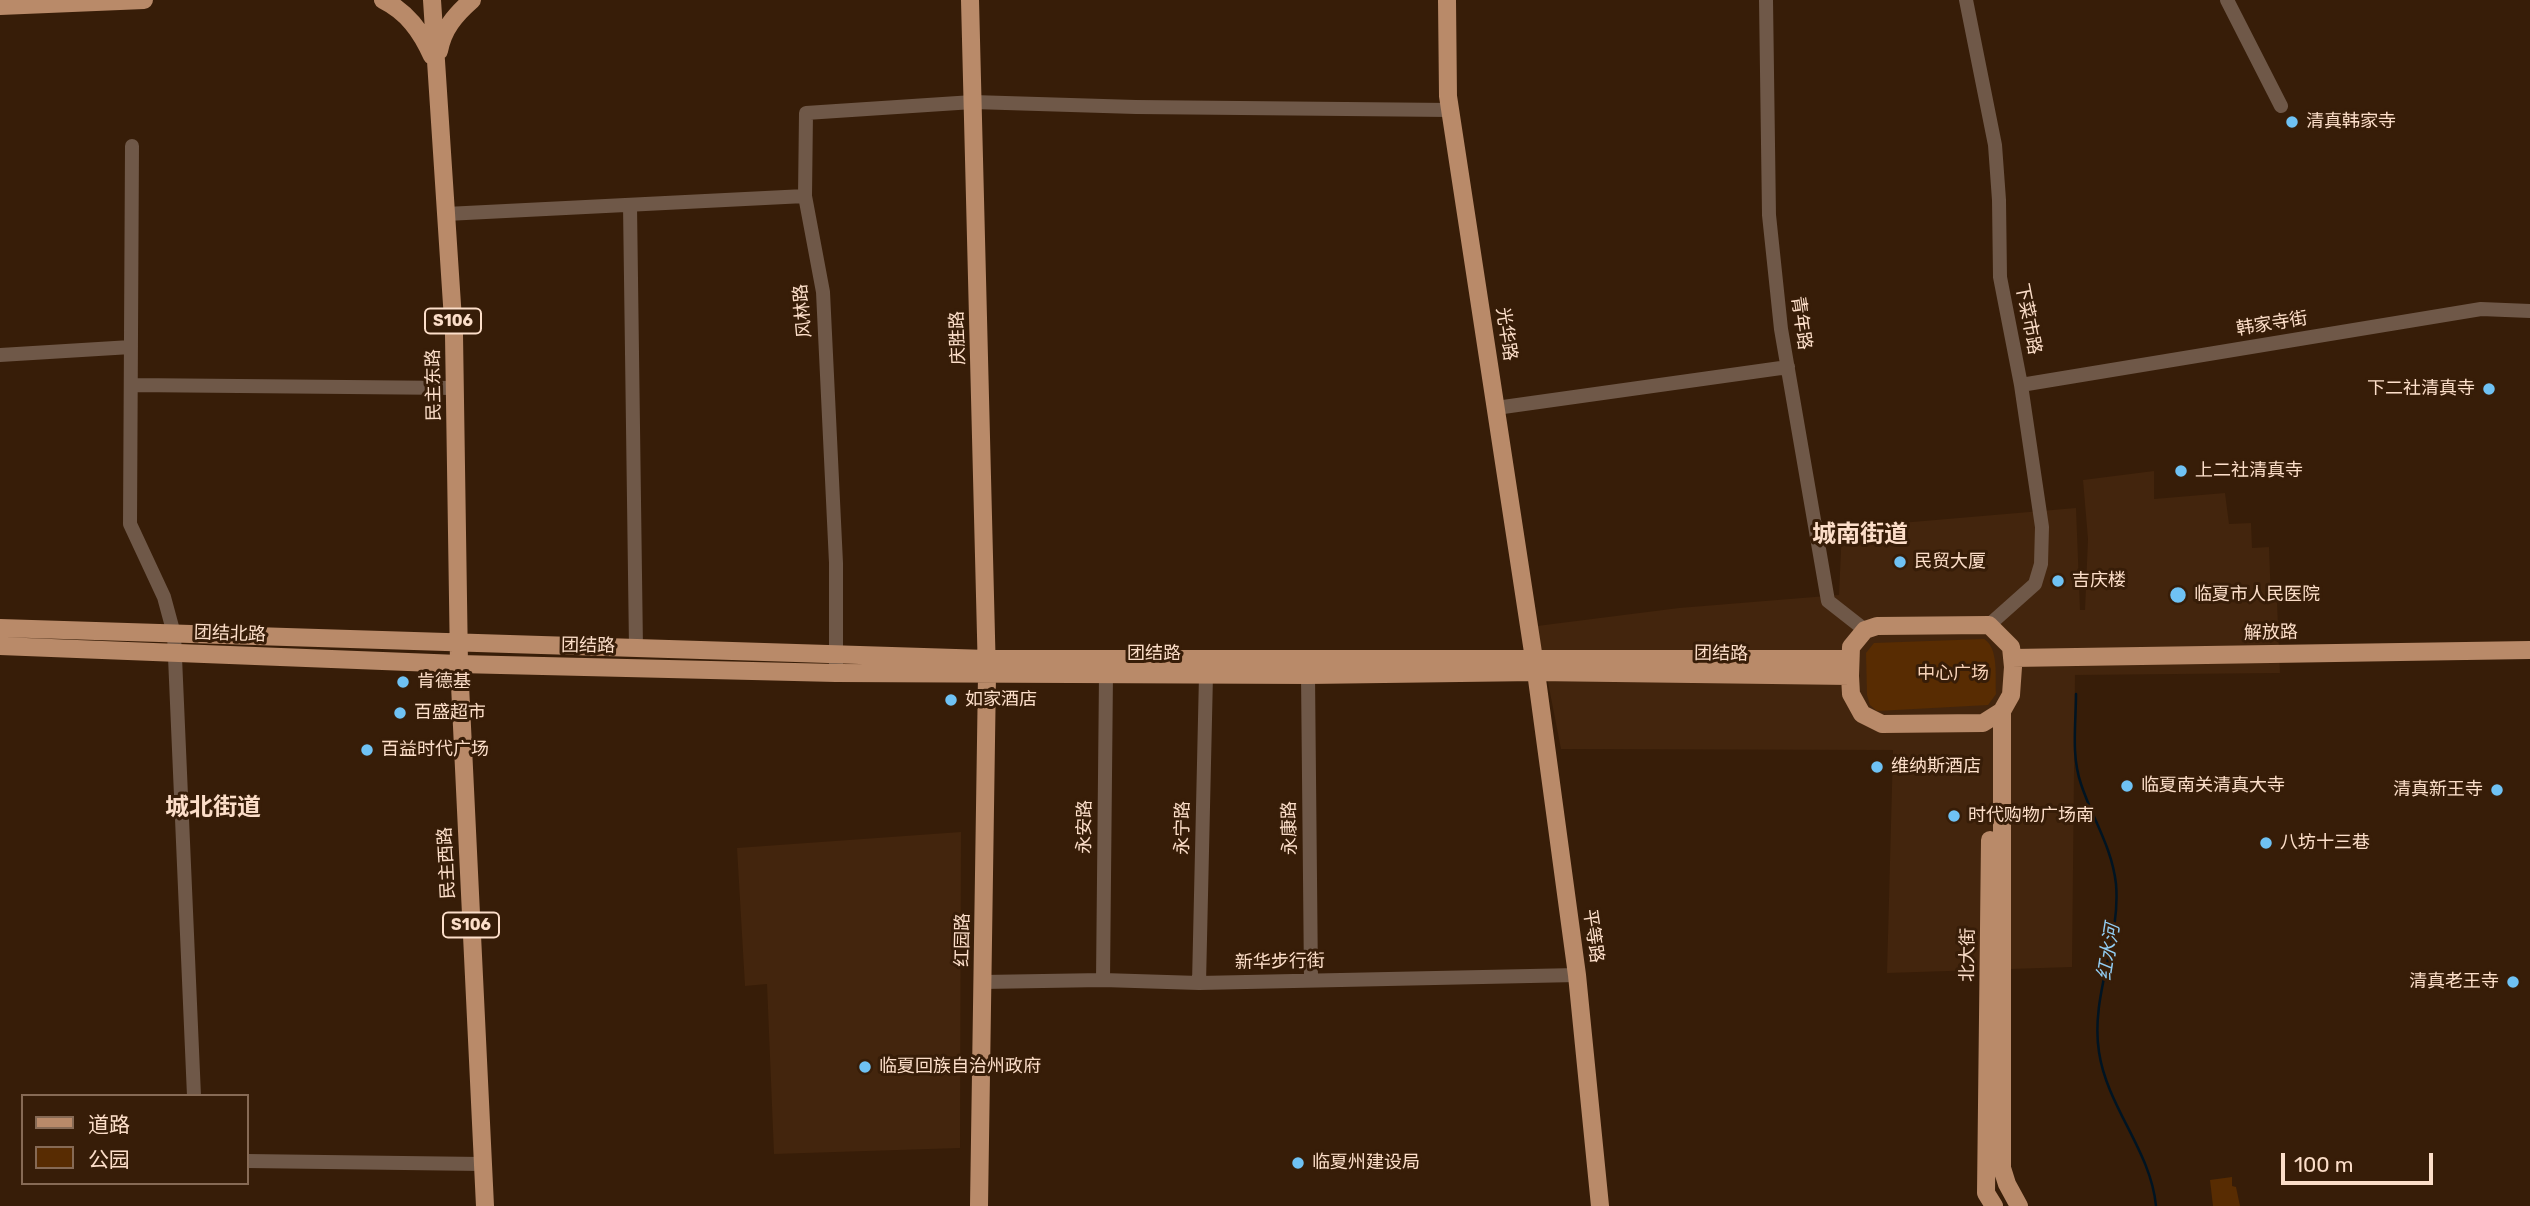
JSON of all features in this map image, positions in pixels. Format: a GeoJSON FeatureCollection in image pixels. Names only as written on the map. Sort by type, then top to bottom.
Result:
{"type":"FeatureCollection","features":[{"type":"Feature","properties":{"kind":"main road"},"geometry":{"type":"LineString","coordinates":[[0,6],[144,0]]}},
{"type":"Feature","properties":{"kind":"main road"},"geometry":{"type":"LineString","coordinates":[[383,0],[397,7],[421,33],[436,65]]}},
{"type":"Feature","properties":{"kind":"main road","name":"民主东路"},"geometry":{"type":"LineString","coordinates":[[432,0],[455,388],[459,643]]}},
{"type":"Feature","properties":{"kind":"main road"},"geometry":{"type":"LineString","coordinates":[[436,65],[441,39],[454,15],[472,0]]}},
{"type":"Feature","properties":{"kind":"main road","name":"庆胜路"},"geometry":{"type":"LineString","coordinates":[[970,0],[987,667]]}},
{"type":"Feature","properties":{"kind":"main road","name":"光华路"},"geometry":{"type":"LineString","coordinates":[[1447,0],[1450,110],[1535,666]]}},
{"type":"Feature","properties":{"kind":"main road"},"geometry":{"type":"LineString","coordinates":[[1989,625],[2011,647],[2011,695],[1996,714],[1983,723],[1882,724],[1862,713],[1851,694],[1849,667],[1851,647],[1865,630],[1877,626],[1989,625]]}},
{"type":"Feature","properties":{"kind":"main road","name":"团结北路"},"geometry":{"type":"LineString","coordinates":[[0,628],[459,643]]}},
{"type":"Feature","properties":{"kind":"main road","name":"团结路"},"geometry":{"type":"LineString","coordinates":[[459,643],[636,649],[836,664]]}},
{"type":"Feature","properties":{"kind":"main road","name":"民主西路"},"geometry":{"type":"LineString","coordinates":[[459,643],[485,1206]]}},
{"type":"Feature","properties":{"kind":"main road","name":"团结北路"},"geometry":{"type":"LineString","coordinates":[[0,646],[459,664]]}},
{"type":"Feature","properties":{"kind":"main road","name":"解放路"},"geometry":{"type":"LineString","coordinates":[[2012,662],[2530,650]]}},
{"type":"Feature","properties":{"kind":"main road","name":"解放路"},"geometry":{"type":"LineString","coordinates":[[2012,662],[2530,662]]}},
{"type":"Feature","properties":{"kind":"main road","name":"团结路"},"geometry":{"type":"LineString","coordinates":[[459,664],[1849,667]]}},
{"type":"Feature","properties":{"kind":"main road","name":"团结路"},"geometry":{"type":"LineString","coordinates":[[987,667],[1106,674],[1308,675],[1535,666]]}},
{"type":"Feature","properties":{"kind":"main road","name":"平等路"},"geometry":{"type":"LineString","coordinates":[[1535,666],[1577,975],[1600,1206]]}},
{"type":"Feature","properties":{"kind":"main road","name":"红园路"},"geometry":{"type":"LineString","coordinates":[[979,1206],[987,667]]}},
{"type":"Feature","properties":{"kind":"main road","name":"北大街"},"geometry":{"type":"LineString","coordinates":[[1996,714],[2002,1168]]}},
{"type":"Feature","properties":{"kind":"main road","name":"北大街"},"geometry":{"type":"LineString","coordinates":[[1986,1202],[1996,714]]}},
{"type":"Feature","properties":{"kind":"main road"},"geometry":{"type":"LineString","coordinates":[[1986,1202],[2002,1168]]}},
{"type":"Feature","properties":{"kind":"main road"},"geometry":{"type":"LineString","coordinates":[[2002,1168],[2019,1206]]}},
{"type":"Feature","properties":{"kind":"street","name":"青年路"},"geometry":{"type":"LineString","coordinates":[[1766,0],[1769,215],[1787,367],[1828,601],[1865,630]]}},
{"type":"Feature","properties":{"kind":"street","name":"下菜市路"},"geometry":{"type":"LineString","coordinates":[[1966,0],[1995,145],[2000,277],[2021,385],[2042,527],[2040,564],[2035,584],[1989,625]]}},
{"type":"Feature","properties":{"kind":"street"},"geometry":{"type":"LineString","coordinates":[[2227,0],[2281,106]]}},
{"type":"Feature","properties":{"kind":"street"},"geometry":{"type":"LineString","coordinates":[[973,103],[1450,110]]}},
{"type":"Feature","properties":{"kind":"street","name":"风林路"},"geometry":{"type":"LineString","coordinates":[[836,664],[836,564],[822,292],[805,196],[806,113],[973,103]]}},
{"type":"Feature","properties":{"kind":"street"},"geometry":{"type":"LineString","coordinates":[[132,146],[130,524],[164,597],[174,634],[194,1094]]}},
{"type":"Feature","properties":{"kind":"street"},"geometry":{"type":"LineString","coordinates":[[446,214],[805,196]]}},
{"type":"Feature","properties":{"kind":"street"},"geometry":{"type":"LineString","coordinates":[[630,205],[636,649]]}},
{"type":"Feature","properties":{"kind":"street","name":"韩家寺街"},"geometry":{"type":"LineString","coordinates":[[2021,385],[2481,309],[2530,311]]}},
{"type":"Feature","properties":{"kind":"street"},"geometry":{"type":"LineString","coordinates":[[0,355],[131,347]]}},
{"type":"Feature","properties":{"kind":"street"},"geometry":{"type":"LineString","coordinates":[[1496,408],[1787,367]]}},
{"type":"Feature","properties":{"kind":"street"},"geometry":{"type":"LineString","coordinates":[[131,385],[455,388]]}},
{"type":"Feature","properties":{"kind":"street","name":"永安路"},"geometry":{"type":"LineString","coordinates":[[1102,980],[1106,674]]}},
{"type":"Feature","properties":{"kind":"street","name":"永宁路"},"geometry":{"type":"LineString","coordinates":[[1199,983],[1206,675]]}},
{"type":"Feature","properties":{"kind":"street","name":"永康路"},"geometry":{"type":"LineString","coordinates":[[1308,675],[1311,980]]}},
{"type":"Feature","properties":{"kind":"street","name":"新华步行街"},"geometry":{"type":"LineString","coordinates":[[983,982],[1102,980],[1199,983],[1577,975]]}},
{"type":"Feature","properties":{"kind":"street"},"geometry":{"type":"LineString","coordinates":[[248,1161],[482,1164]]}},
{"type":"Feature","properties":{"kind":"shaded area"},"geometry":{"type":"Polygon","coordinates":[[[2154,471],[2154,499],[2225,493],[2229,524],[2251,523],[2252,548],[2269,547],[2271,601],[2277,602],[2280,673],[2075,675],[2072,967],[1887,973],[1893,750],[1561,749],[1537,626],[1679,608],[1839,595],[1842,528],[2076,508],[2080,610],[2085,610],[2088,539],[2083,480],[2154,471]]]}},
{"type":"Feature","properties":{"kind":"shaded area","name":"临夏回族自治州政府"},"geometry":{"type":"Polygon","coordinates":[[[961,832],[960,1148],[774,1154],[767,984],[745,986],[737,848],[961,832]]]}},
{"type":"Feature","properties":{"kind":"green space","name":"中心广场"},"geometry":{"type":"Polygon","coordinates":[[[1984,639],[1992,649],[1995,664],[1996,694],[1988,705],[1877,711],[1870,705],[1867,695],[1866,653],[1874,643],[1984,639]]]}},
{"type":"Feature","properties":{"kind":"green space"},"geometry":{"type":"Polygon","coordinates":[[[2232,1177],[2232,1186],[2236,1187],[2240,1206],[2213,1206],[2210,1180],[2232,1177]]]}},
{"type":"Feature","properties":{"kind":"waterway","name":"红水河"},"geometry":{"type":"LineString","coordinates":[[2076,694],[2075,751],[2078,773],[2110,858],[2116,884],[2114,926],[2099,1010],[2099,1052],[2111,1092],[2146,1166],[2156,1206]]}},
{"type":"Feature","properties":{"kind":"place","name":"清真韩家寺"},"geometry":{"type":"Point","coordinates":[2292,122]}},
{"type":"Feature","properties":{"kind":"place","name":"下二社清真寺"},"geometry":{"type":"Point","coordinates":[2489,389]}},
{"type":"Feature","properties":{"kind":"place","name":"上二社清真寺"},"geometry":{"type":"Point","coordinates":[2181,471]}},
{"type":"Feature","properties":{"kind":"place","name":"民贸大厦"},"geometry":{"type":"Point","coordinates":[1900,562]}},
{"type":"Feature","properties":{"kind":"place","name":"吉庆楼"},"geometry":{"type":"Point","coordinates":[2058,581]}},
{"type":"Feature","properties":{"kind":"place","name":"临夏市人民医院"},"geometry":{"type":"Point","coordinates":[2178,595]}},
{"type":"Feature","properties":{"kind":"place","name":"肯德基"},"geometry":{"type":"Point","coordinates":[403,682]}},
{"type":"Feature","properties":{"kind":"place","name":"如家酒店"},"geometry":{"type":"Point","coordinates":[951,700]}},
{"type":"Feature","properties":{"kind":"place","name":"百盛超市"},"geometry":{"type":"Point","coordinates":[400,713]}},
{"type":"Feature","properties":{"kind":"place","name":"百益时代广场"},"geometry":{"type":"Point","coordinates":[367,750]}},
{"type":"Feature","properties":{"kind":"place","name":"维纳斯酒店"},"geometry":{"type":"Point","coordinates":[1877,767]}},
{"type":"Feature","properties":{"kind":"place","name":"临夏南关清真大寺"},"geometry":{"type":"Point","coordinates":[2127,786]}},
{"type":"Feature","properties":{"kind":"place","name":"清真新王寺"},"geometry":{"type":"Point","coordinates":[2497,790]}},
{"type":"Feature","properties":{"kind":"place","name":"时代购物广场南"},"geometry":{"type":"Point","coordinates":[1954,816]}},
{"type":"Feature","properties":{"kind":"place","name":"八坊十三巷"},"geometry":{"type":"Point","coordinates":[2266,843]}},
{"type":"Feature","properties":{"kind":"place","name":"清真老王寺"},"geometry":{"type":"Point","coordinates":[2513,982]}},
{"type":"Feature","properties":{"kind":"place","name":"临夏回族自治州政府"},"geometry":{"type":"Point","coordinates":[865,1067]}},
{"type":"Feature","properties":{"kind":"place","name":"临夏州建设局"},"geometry":{"type":"Point","coordinates":[1298,1163]}},
{"type":"Feature","properties":{"kind":"district","name":"城南街道"},"geometry":{"type":"Point","coordinates":[1860,535]}},
{"type":"Feature","properties":{"kind":"district","name":"城北街道"},"geometry":{"type":"Point","coordinates":[213,808]}}]}
